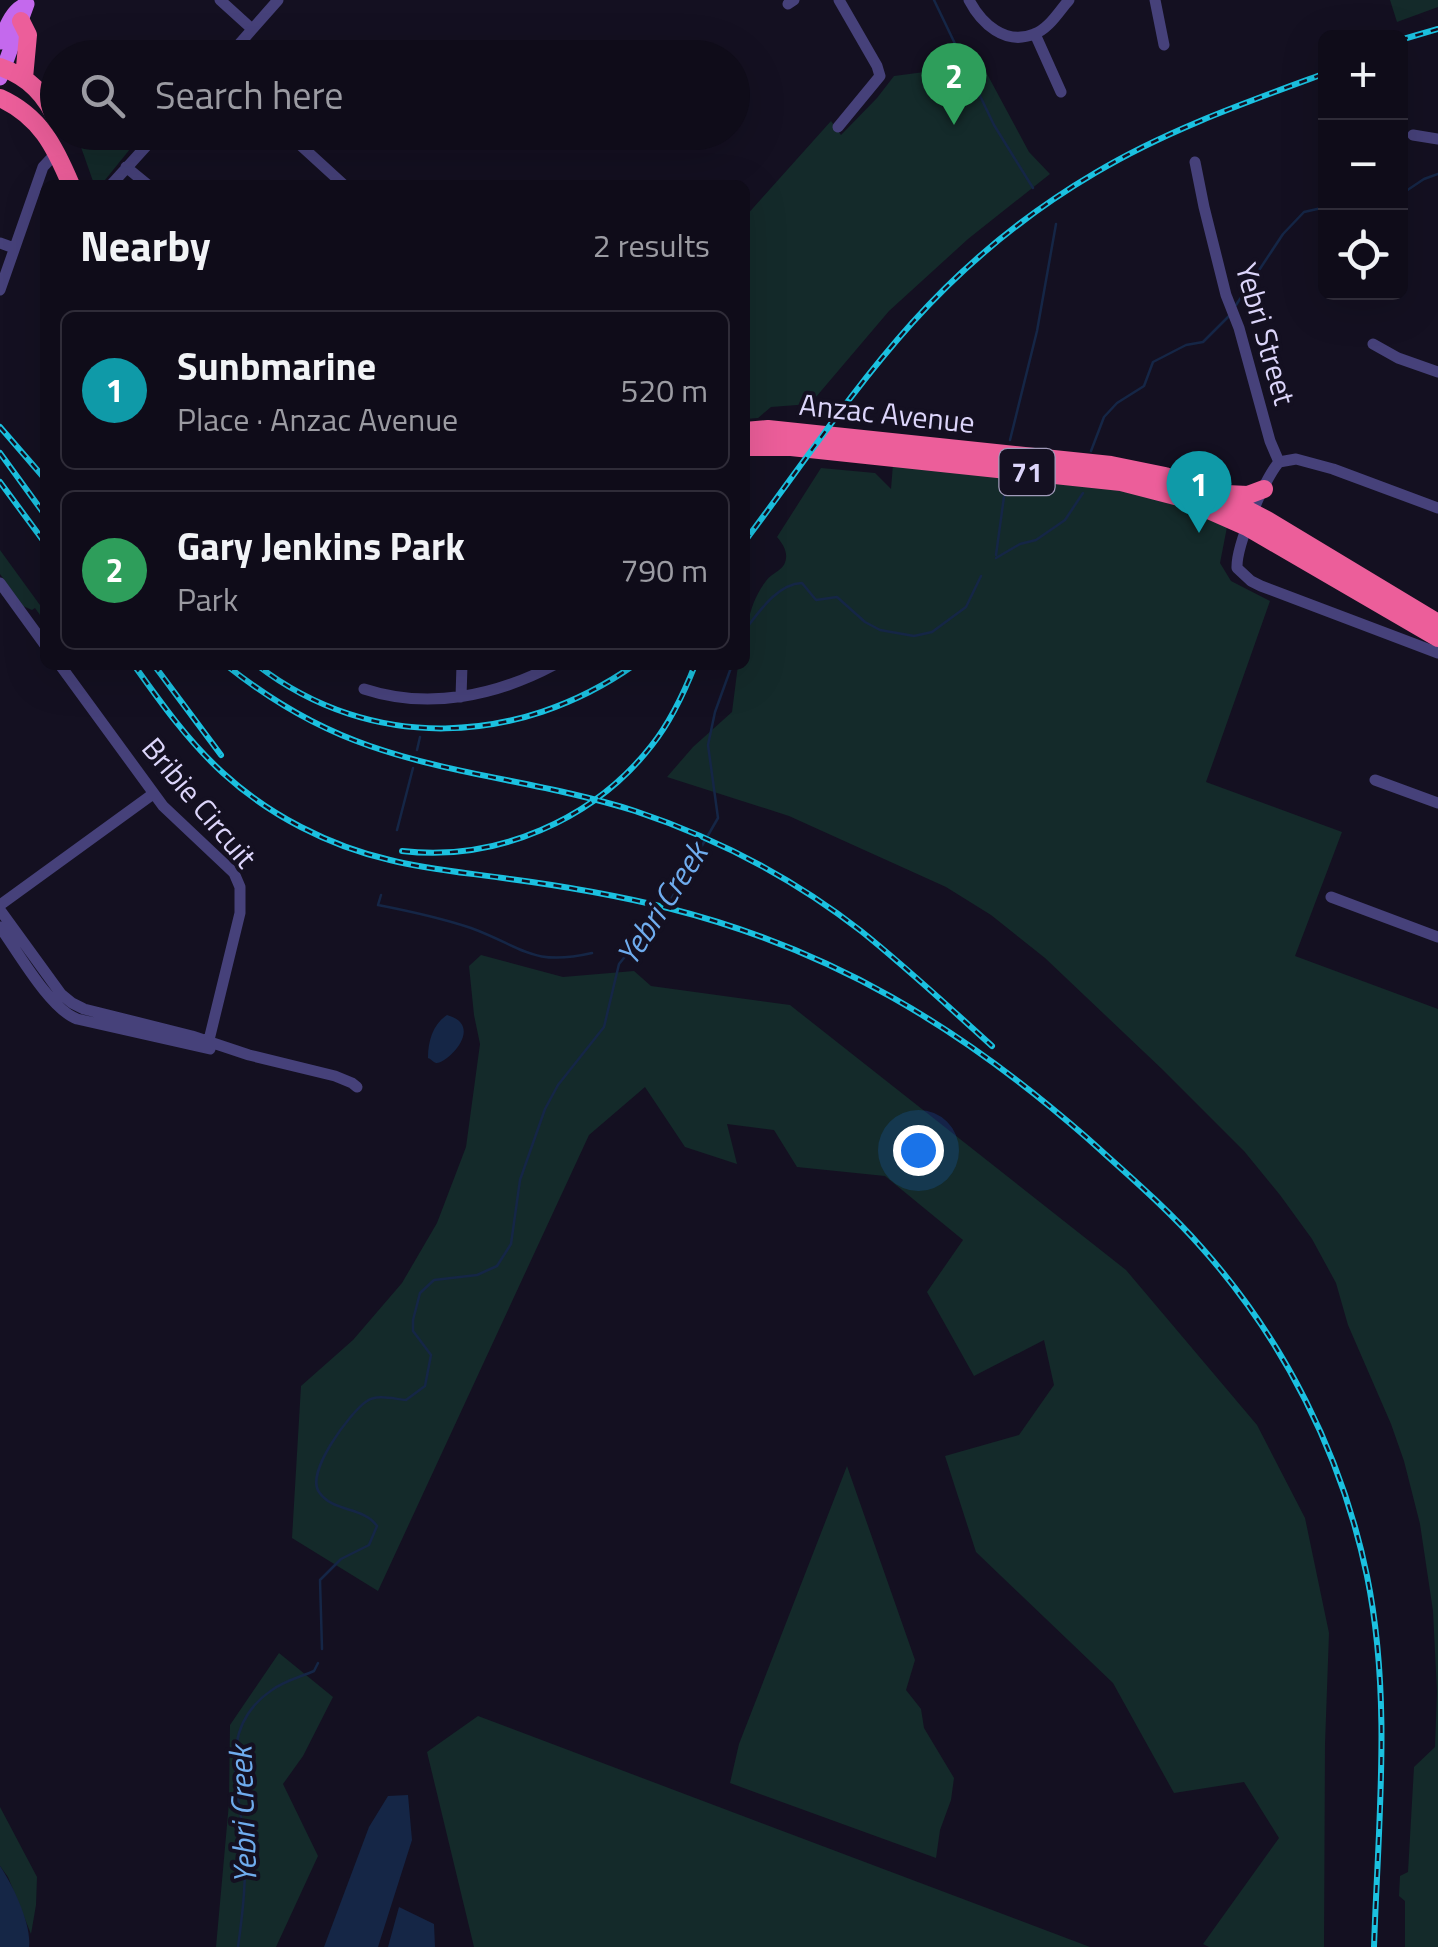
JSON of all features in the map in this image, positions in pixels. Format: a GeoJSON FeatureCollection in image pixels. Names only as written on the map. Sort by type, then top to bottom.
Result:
{"type":"FeatureCollection","features":[{"type":"Feature","properties":{"kind":"highway"},"geometry":{"type":"LineString","coordinates":[[24,78],[27,8]]}},
{"type":"Feature","properties":{"kind":"highway"},"geometry":{"type":"LineString","coordinates":[[1,71],[24,78],[40,93]]}},
{"type":"Feature","properties":{"kind":"highway"},"geometry":{"type":"LineString","coordinates":[[0,98],[40,127]]}},
{"type":"Feature","properties":{"kind":"highway"},"geometry":{"type":"LineString","coordinates":[[68,150],[80,180]]}},
{"type":"Feature","properties":{"kind":"highway"},"geometry":{"type":"LineString","coordinates":[[56,152],[69,180]]}},
{"type":"Feature","properties":{"kind":"highway","name":"Anzac Avenue"},"geometry":{"type":"LineString","coordinates":[[750,431],[768,429],[795,440]]}},
{"type":"Feature","properties":{"kind":"highway","name":"Anzac Avenue"},"geometry":{"type":"LineString","coordinates":[[750,446],[795,440],[1117,466],[1184,482],[1221,496],[1437,648]]}},
{"type":"Feature","properties":{"kind":"highway","name":"Anzac Avenue"},"geometry":{"type":"LineString","coordinates":[[837,444],[1121,482],[1179,496],[1251,520],[1438,623]]}},
{"type":"Feature","properties":{"kind":"highway"},"geometry":{"type":"LineString","coordinates":[[1221,496],[1230,492],[1248,495],[1264,488]]}},
{"type":"Feature","properties":{"kind":"main road"},"geometry":{"type":"LineString","coordinates":[[0,41],[18,8],[27,8],[1,71]]}},
{"type":"Feature","properties":{"kind":"street"},"geometry":{"type":"LineString","coordinates":[[220,0],[252,29]]}},
{"type":"Feature","properties":{"kind":"street"},"geometry":{"type":"LineString","coordinates":[[243,40],[278,0]]}},
{"type":"Feature","properties":{"kind":"street"},"geometry":{"type":"LineString","coordinates":[[838,126],[880,76],[839,0]]}},
{"type":"Feature","properties":{"kind":"street"},"geometry":{"type":"LineString","coordinates":[[969,0],[993,30],[1015,36],[1035,34],[1069,0]]}},
{"type":"Feature","properties":{"kind":"street"},"geometry":{"type":"LineString","coordinates":[[1154,0],[1164,45]]}},
{"type":"Feature","properties":{"kind":"street"},"geometry":{"type":"LineString","coordinates":[[1035,34],[1061,92]]}},
{"type":"Feature","properties":{"kind":"street"},"geometry":{"type":"LineString","coordinates":[[1413,134],[1438,138]]}},
{"type":"Feature","properties":{"kind":"street"},"geometry":{"type":"LineString","coordinates":[[114,180],[142,150]]}},
{"type":"Feature","properties":{"kind":"street"},"geometry":{"type":"LineString","coordinates":[[306,150],[339,180]]}},
{"type":"Feature","properties":{"kind":"street"},"geometry":{"type":"LineString","coordinates":[[0,290],[43,167],[56,152]]}},
{"type":"Feature","properties":{"kind":"street","name":"Yebri Street"},"geometry":{"type":"LineString","coordinates":[[1195,162],[1226,294],[1279,462]]}},
{"type":"Feature","properties":{"kind":"street"},"geometry":{"type":"LineString","coordinates":[[126,166],[142,180]]}},
{"type":"Feature","properties":{"kind":"street"},"geometry":{"type":"LineString","coordinates":[[0,243],[14,248]]}},
{"type":"Feature","properties":{"kind":"street"},"geometry":{"type":"LineString","coordinates":[[1373,344],[1438,372]]}},
{"type":"Feature","properties":{"kind":"street"},"geometry":{"type":"LineString","coordinates":[[1437,648],[1261,586],[1242,575],[1236,562],[1264,488],[1279,462],[1296,459],[1334,469],[1438,508]]}},
{"type":"Feature","properties":{"kind":"street"},"geometry":{"type":"LineString","coordinates":[[0,583],[40,638]]}},
{"type":"Feature","properties":{"kind":"street","name":"Bribie Circuit"},"geometry":{"type":"LineString","coordinates":[[64,670],[153,794],[226,864],[240,887],[240,913],[208,1044]]}},
{"type":"Feature","properties":{"kind":"street"},"geometry":{"type":"LineString","coordinates":[[461,697],[462,670]]}},
{"type":"Feature","properties":{"kind":"street"},"geometry":{"type":"LineString","coordinates":[[364,689],[427,699],[461,697],[498,690],[543,670]]}},
{"type":"Feature","properties":{"kind":"street"},"geometry":{"type":"LineString","coordinates":[[1375,780],[1438,802]]}},
{"type":"Feature","properties":{"kind":"street"},"geometry":{"type":"LineString","coordinates":[[153,794],[0,908],[61,994],[72,1003],[208,1044],[335,1076],[357,1087]]}},
{"type":"Feature","properties":{"kind":"street"},"geometry":{"type":"LineString","coordinates":[[1330,897],[1438,937]]}},
{"type":"Feature","properties":{"kind":"street"},"geometry":{"type":"LineString","coordinates":[[0,927],[64,1013],[208,1044]]}},
{"type":"Feature","properties":{"kind":"green space"},"geometry":{"type":"Polygon","coordinates":[[[1390,0],[1438,0],[1438,7],[1397,22],[1390,0]]]}},
{"type":"Feature","properties":{"kind":"green space"},"geometry":{"type":"Polygon","coordinates":[[[979,59],[1029,152],[1050,174],[968,239],[889,311],[810,404],[771,407],[758,418],[750,419],[750,211],[831,121],[841,135],[894,76],[955,68],[979,59]]]}},
{"type":"Feature","properties":{"kind":"green space"},"geometry":{"type":"Polygon","coordinates":[[[82,150],[129,150],[105,180],[93,180],[82,150]]]}},
{"type":"Feature","properties":{"kind":"green space"},"geometry":{"type":"Polygon","coordinates":[[[893,464],[1139,492],[1193,510],[1227,527],[1220,563],[1231,581],[1270,601],[1206,782],[1342,832],[1295,956],[1438,1009],[1438,1947],[1405,1947],[1405,1901],[1399,1896],[1400,1876],[1408,1872],[1414,1767],[1435,1747],[1433,1611],[1420,1524],[1391,1424],[1348,1325],[1336,1283],[1312,1239],[1244,1151],[1045,958],[991,915],[946,887],[789,816],[667,777],[732,712],[737,670],[750,670],[751,610],[766,581],[785,562],[785,549],[777,537],[821,468],[875,473],[891,489],[893,464]]]}},
{"type":"Feature","properties":{"kind":"green space"},"geometry":{"type":"Polygon","coordinates":[[[0,550],[40,605],[40,615],[35,608],[23,606],[0,574],[0,550]]]}},
{"type":"Feature","properties":{"kind":"green space"},"geometry":{"type":"Polygon","coordinates":[[[481,955],[563,977],[634,971],[651,986],[790,1005],[1126,1270],[1257,1425],[1305,1518],[1329,1633],[1324,1947],[1203,1944],[1279,1838],[1244,1782],[1174,1793],[1113,1683],[976,1552],[945,1456],[1019,1435],[1054,1385],[1044,1340],[974,1376],[927,1292],[963,1240],[885,1176],[797,1167],[774,1130],[727,1124],[737,1164],[685,1147],[645,1087],[589,1135],[378,1591],[292,1538],[301,1386],[353,1340],[402,1283],[437,1223],[466,1147],[480,1044],[469,966],[481,955]]]}},
{"type":"Feature","properties":{"kind":"green space"},"geometry":{"type":"Polygon","coordinates":[[[847,1466],[915,1660],[906,1690],[921,1709],[924,1728],[954,1778],[936,1858],[730,1783],[739,1744],[847,1466]]]}},
{"type":"Feature","properties":{"kind":"green space"},"geometry":{"type":"Polygon","coordinates":[[[279,1653],[333,1697],[303,1756],[283,1784],[318,1856],[276,1947],[216,1947],[229,1803],[230,1725],[279,1653]]]}},
{"type":"Feature","properties":{"kind":"green space"},"geometry":{"type":"Polygon","coordinates":[[[478,1716],[1090,1947],[474,1947],[427,1752],[478,1716]]]}},
{"type":"Feature","properties":{"kind":"green space"},"geometry":{"type":"Polygon","coordinates":[[[0,1807],[37,1877],[31,1934],[0,1866],[0,1807]]]}},
{"type":"Feature","properties":{"kind":"water"},"geometry":{"type":"Polygon","coordinates":[[[447,1015],[458,1020],[463,1036],[454,1052],[436,1063],[428,1058],[430,1039],[447,1015]]]}},
{"type":"Feature","properties":{"kind":"water"},"geometry":{"type":"Polygon","coordinates":[[[408,1795],[412,1840],[378,1947],[324,1947],[369,1827],[388,1796],[408,1795]]]}},
{"type":"Feature","properties":{"kind":"water"},"geometry":{"type":"Polygon","coordinates":[[[0,1866],[25,1917],[29,1947],[0,1947],[0,1866]]]}},
{"type":"Feature","properties":{"kind":"water"},"geometry":{"type":"Polygon","coordinates":[[[399,1907],[434,1924],[435,1947],[388,1947],[399,1907]]]}},
{"type":"Feature","properties":{"kind":"waterway"},"geometry":{"type":"LineString","coordinates":[[934,0],[994,125],[1033,188]]}},
{"type":"Feature","properties":{"kind":"waterway","name":"Yebri Creek"},"geometry":{"type":"LineString","coordinates":[[1408,190],[1438,174]]}},
{"type":"Feature","properties":{"kind":"waterway","name":"Yebri Creek"},"geometry":{"type":"LineString","coordinates":[[1236,305],[1283,234],[1304,212],[1318,209]]}},
{"type":"Feature","properties":{"kind":"waterway"},"geometry":{"type":"LineString","coordinates":[[1010,440],[1037,331],[1056,224]]}},
{"type":"Feature","properties":{"kind":"waterway","name":"Yebri Creek"},"geometry":{"type":"LineString","coordinates":[[1091,451],[1104,417],[1117,403],[1144,386],[1153,362],[1186,345],[1203,342],[1229,316]]}},
{"type":"Feature","properties":{"kind":"waterway"},"geometry":{"type":"LineString","coordinates":[[996,555],[1006,482]]}},
{"type":"Feature","properties":{"kind":"waterway","name":"Yebri Creek"},"geometry":{"type":"LineString","coordinates":[[996,558],[1036,540],[1065,520],[1083,493]]}},
{"type":"Feature","properties":{"kind":"waterway","name":"Yebri Creek"},"geometry":{"type":"LineString","coordinates":[[750,624],[777,594],[802,583],[816,600],[837,597],[880,630],[914,636],[932,632],[966,607],[981,576]]}},
{"type":"Feature","properties":{"kind":"waterway","name":"Yebri Creek"},"geometry":{"type":"LineString","coordinates":[[322,1649],[320,1580],[341,1559],[369,1545],[377,1526],[364,1515],[325,1499],[316,1483],[318,1471],[350,1417],[367,1401],[381,1397],[406,1400],[425,1386],[431,1355],[413,1331],[420,1293],[434,1280],[477,1275],[497,1266],[511,1244],[520,1180],[545,1109],[558,1085],[604,1027],[619,964],[670,901],[718,818],[708,745],[730,670]]}},
{"type":"Feature","properties":{"kind":"waterway"},"geometry":{"type":"LineString","coordinates":[[417,750],[420,737]]}},
{"type":"Feature","properties":{"kind":"waterway"},"geometry":{"type":"LineString","coordinates":[[397,830],[413,768]]}},
{"type":"Feature","properties":{"kind":"waterway"},"geometry":{"type":"LineString","coordinates":[[381,895],[378,905],[471,928],[528,953],[555,958],[592,953]]}},
{"type":"Feature","properties":{"kind":"waterway","name":"Yebri Creek"},"geometry":{"type":"LineString","coordinates":[[238,1947],[245,1866],[236,1778],[237,1739],[255,1705],[277,1687],[314,1671],[318,1663]]}},
{"type":"Feature","properties":{"kind":"railway"},"geometry":{"type":"LineString","coordinates":[[1408,38],[1438,29]]}},
{"type":"Feature","properties":{"kind":"railway"},"geometry":{"type":"LineString","coordinates":[[750,534],[890,349],[932,301],[998,241],[1045,205],[1150,143],[1318,76]]}},
{"type":"Feature","properties":{"kind":"railway"},"geometry":{"type":"LineString","coordinates":[[0,427],[40,473]]}},
{"type":"Feature","properties":{"kind":"railway"},"geometry":{"type":"LineString","coordinates":[[0,453],[40,508]]}},
{"type":"Feature","properties":{"kind":"railway"},"geometry":{"type":"LineString","coordinates":[[0,482],[40,536]]}},
{"type":"Feature","properties":{"kind":"railway"},"geometry":{"type":"LineString","coordinates":[[138,670],[210,761],[241,788],[301,827],[345,846],[435,869],[569,888],[668,908],[728,925],[839,969],[941,1027],[1039,1097],[1175,1219],[1232,1284],[1284,1360],[1325,1443],[1356,1531],[1375,1622],[1379,1668],[1380,1808],[1374,1947]]}},
{"type":"Feature","properties":{"kind":"railway"},"geometry":{"type":"LineString","coordinates":[[158,670],[221,755]]}},
{"type":"Feature","properties":{"kind":"railway"},"geometry":{"type":"LineString","coordinates":[[233,670],[295,712],[370,746],[435,765],[602,801],[724,847],[781,877],[861,931],[992,1046]]}},
{"type":"Feature","properties":{"kind":"railway"},"geometry":{"type":"LineString","coordinates":[[265,670],[301,694],[348,714],[396,725],[445,728],[494,724],[543,712],[589,692],[626,670]]}},
{"type":"Feature","properties":{"kind":"railway"},"geometry":{"type":"LineString","coordinates":[[402,851],[473,850],[507,842],[572,814],[602,795],[652,745],[693,670]]}},
{"type":"Feature","properties":{"kind":"place","name":"Gary Jenkins Park"},"geometry":{"type":"Point","coordinates":[954,125]}},
{"type":"Feature","properties":{"kind":"place","name":"Sunbmarine"},"geometry":{"type":"Point","coordinates":[1199,533]}}]}
